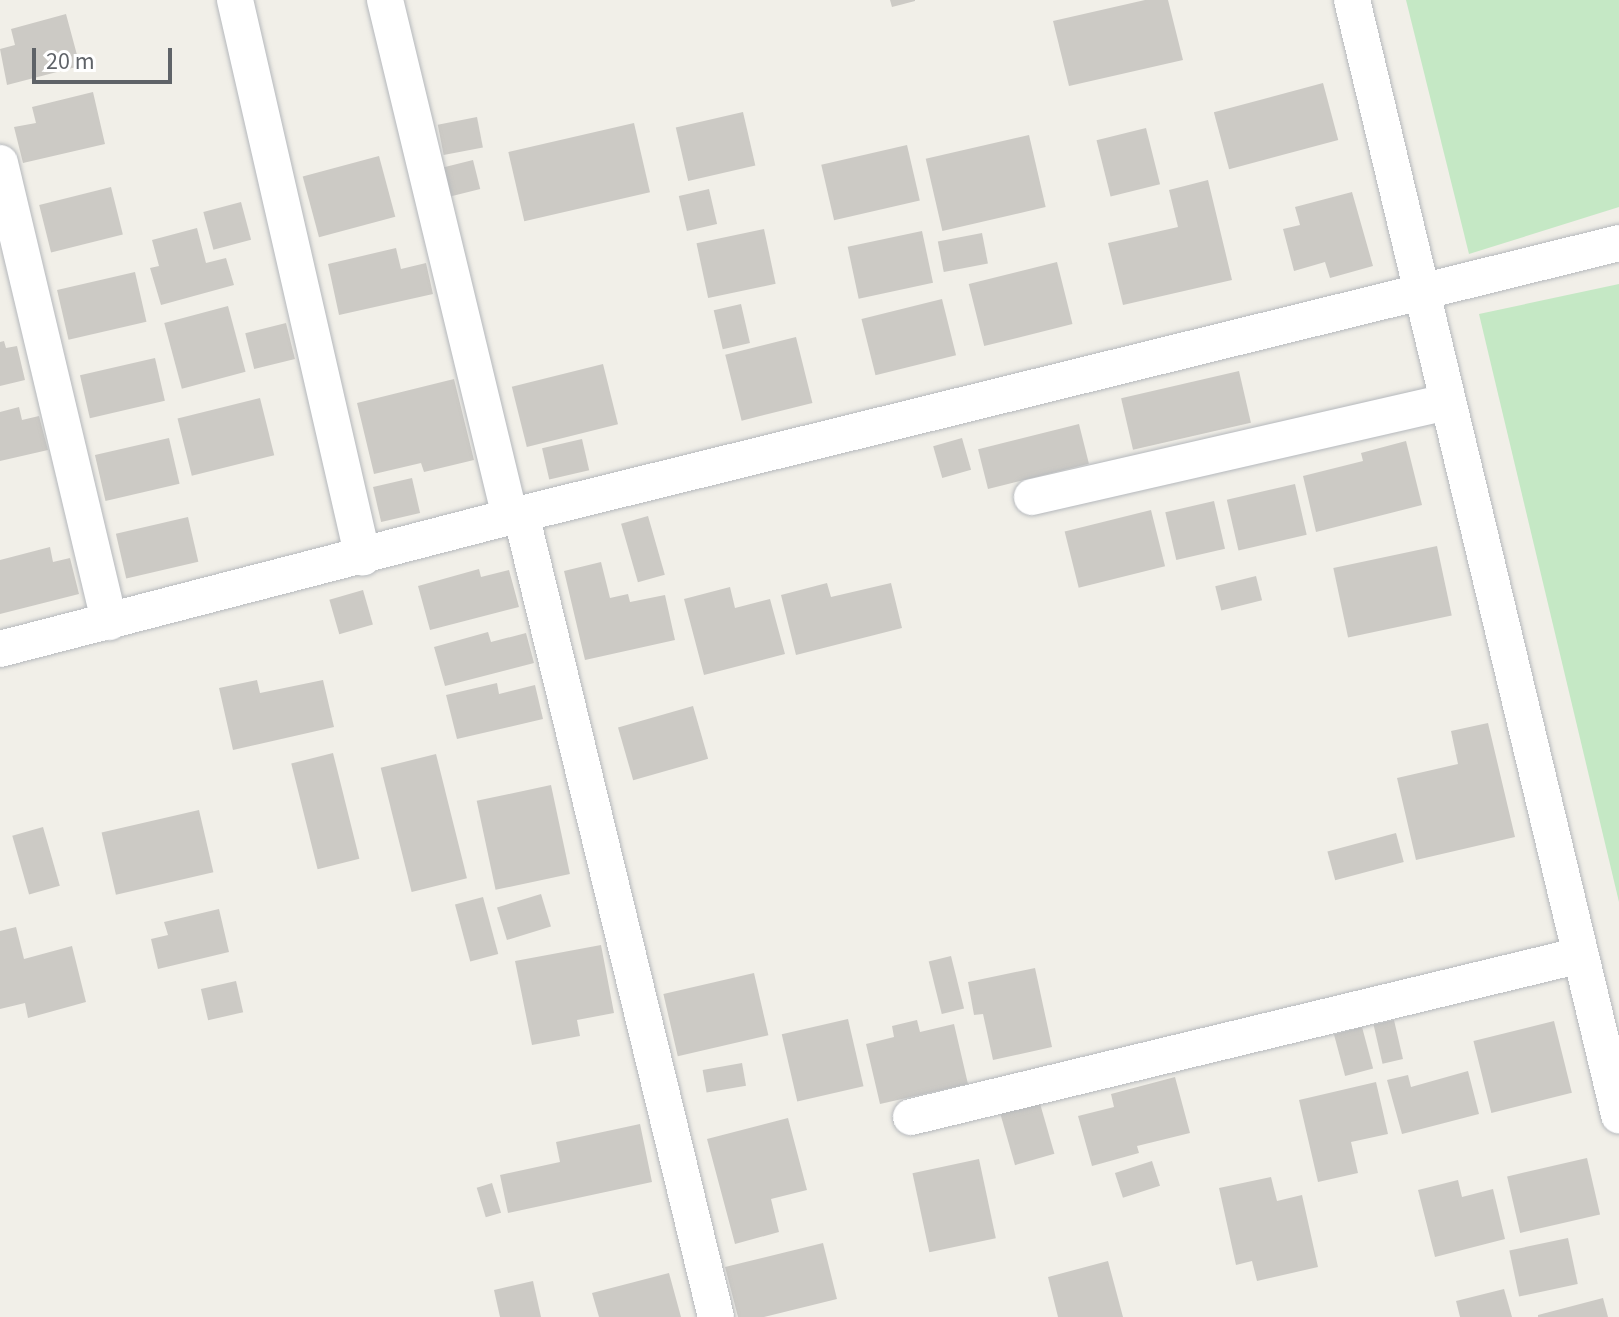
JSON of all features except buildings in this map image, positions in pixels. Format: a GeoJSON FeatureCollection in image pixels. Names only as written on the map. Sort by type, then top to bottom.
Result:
{"type":"FeatureCollection","features":[{"type":"Feature","properties":{"kind":"street"},"geometry":{"type":"LineString","coordinates":[[235,0],[363,558]]}},
{"type":"Feature","properties":{"kind":"street"},"geometry":{"type":"LineString","coordinates":[[385,0],[716,1317]]}},
{"type":"Feature","properties":{"kind":"street"},"geometry":{"type":"LineString","coordinates":[[1352,0],[1419,291],[1619,1115]]}},
{"type":"Feature","properties":{"kind":"street"},"geometry":{"type":"LineString","coordinates":[[0,163],[109,622]]}},
{"type":"Feature","properties":{"kind":"street"},"geometry":{"type":"LineString","coordinates":[[0,649],[363,558],[516,516],[1619,243]]}},
{"type":"Feature","properties":{"kind":"street"},"geometry":{"type":"LineString","coordinates":[[1032,497],[1447,402]]}},
{"type":"Feature","properties":{"kind":"street"},"geometry":{"type":"LineString","coordinates":[[911,1117],[1581,955]]}},
{"type":"Feature","properties":{"kind":"green space"},"geometry":{"type":"Polygon","coordinates":[[[1406,0],[1619,0],[1619,207],[1469,254],[1406,0]]]}},
{"type":"Feature","properties":{"kind":"green space"},"geometry":{"type":"Polygon","coordinates":[[[1619,284],[1619,902],[1479,314],[1619,284]]]}}]}
